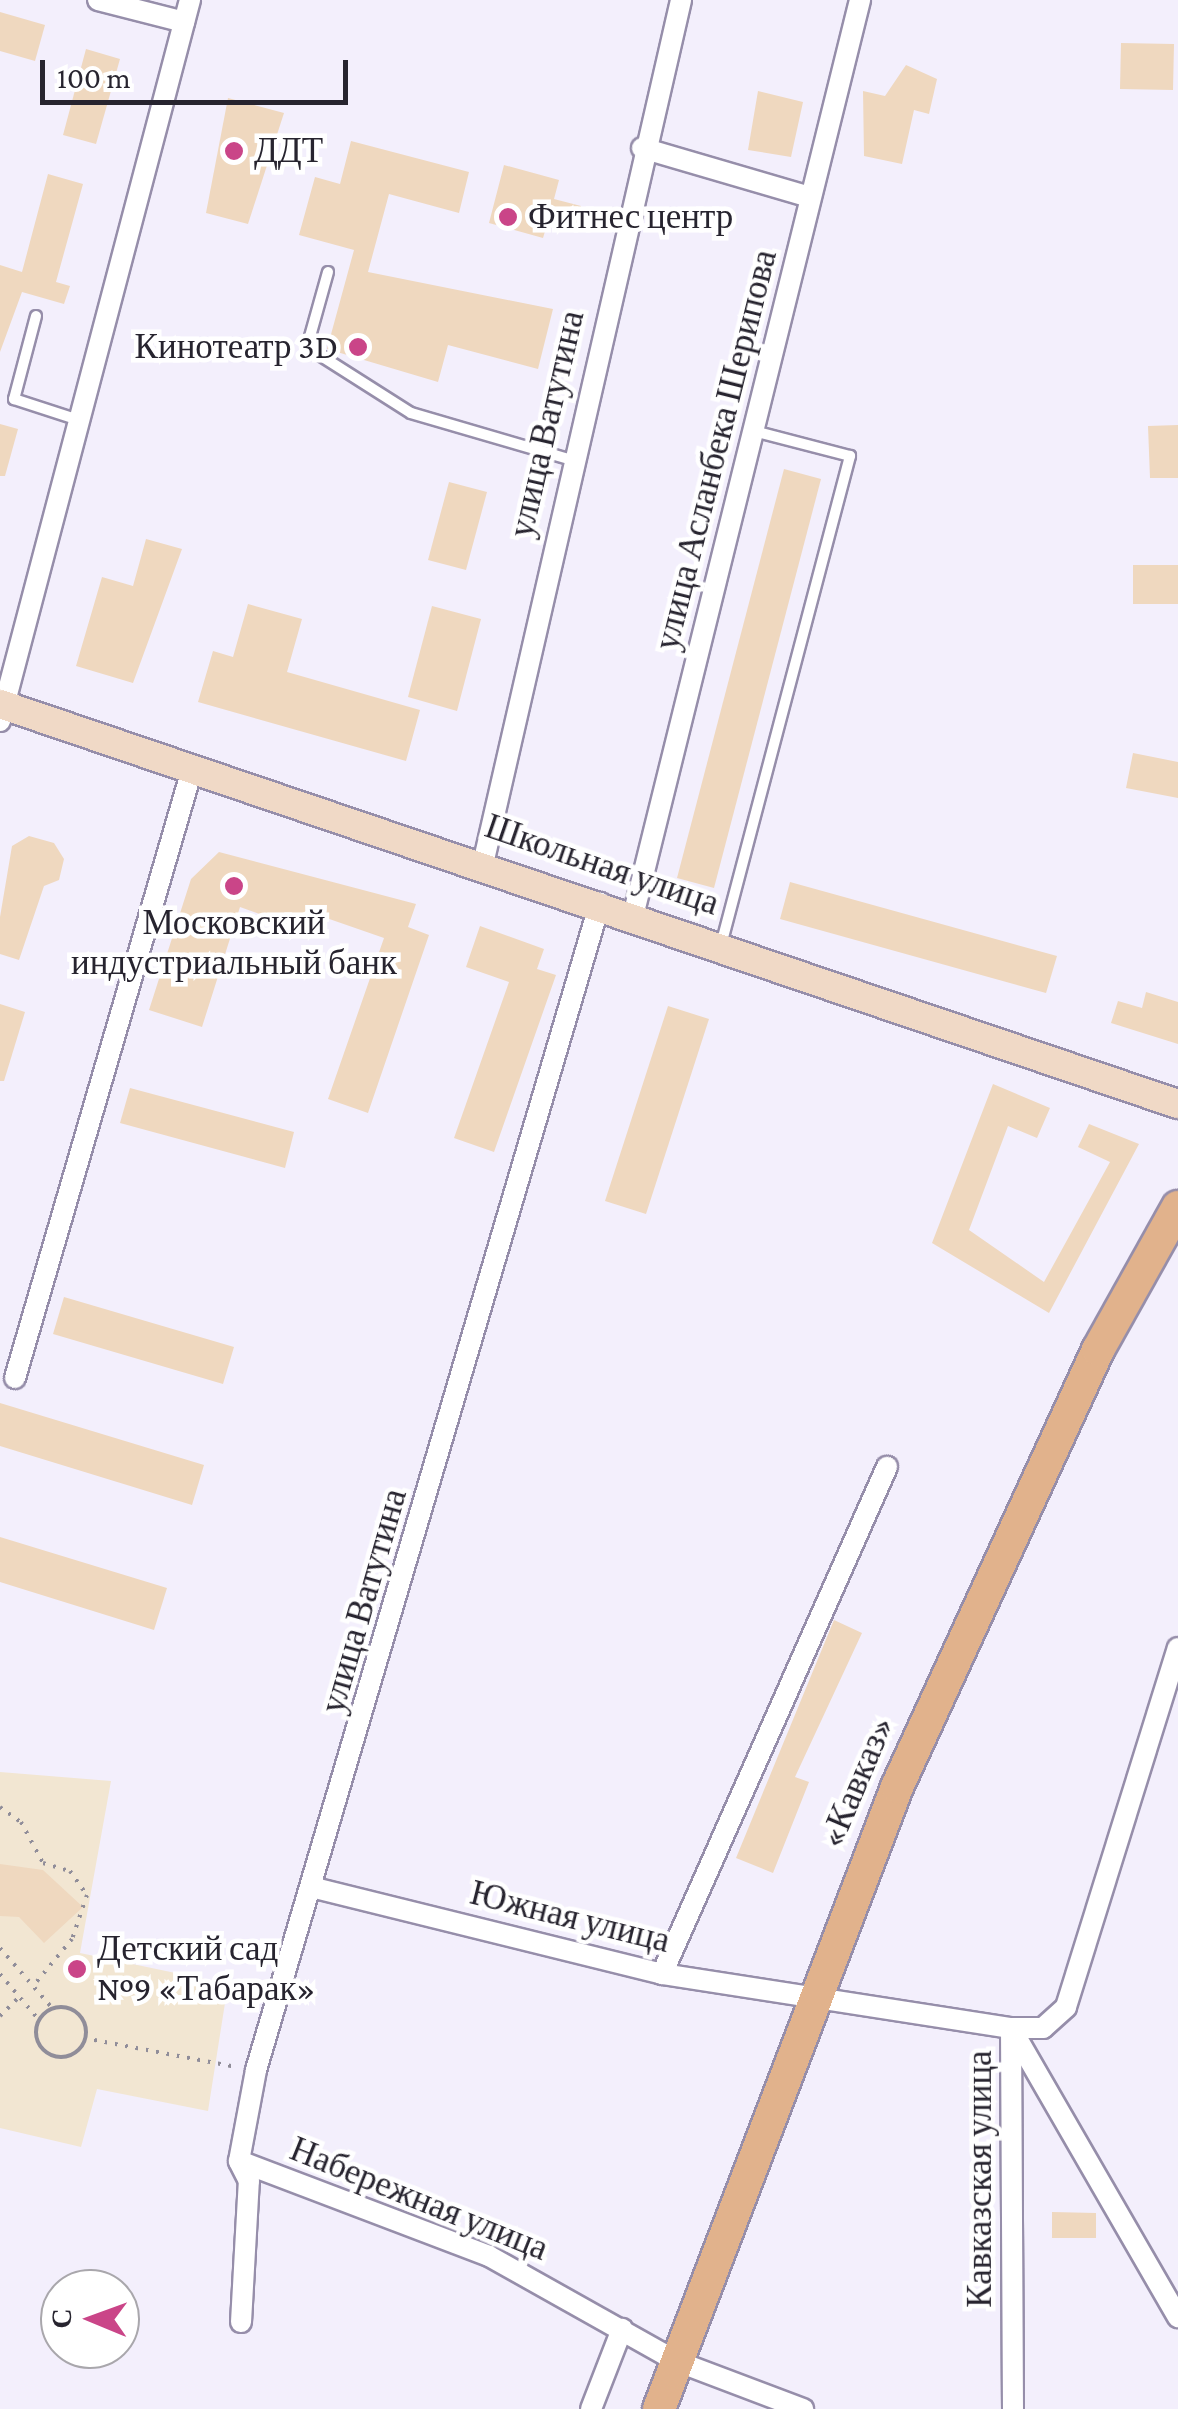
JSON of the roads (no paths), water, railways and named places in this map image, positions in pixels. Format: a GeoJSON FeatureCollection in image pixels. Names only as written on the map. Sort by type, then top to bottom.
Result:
{"type":"FeatureCollection","features":[{"type":"Feature","properties":{"kind":"main road","name":"«Кавказ»"},"geometry":{"type":"LineString","coordinates":[[659,2409],[812,1996],[997,1564],[1178,1207]]}},
{"type":"Feature","properties":{"kind":"street"},"geometry":{"type":"LineString","coordinates":[[98,0],[184,22]]}},
{"type":"Feature","properties":{"kind":"street"},"geometry":{"type":"LineString","coordinates":[[1,711],[190,0]]}},
{"type":"Feature","properties":{"kind":"street","name":"улица Ватутина"},"geometry":{"type":"LineString","coordinates":[[483,864],[642,148],[681,0]]}},
{"type":"Feature","properties":{"kind":"street","name":"улица Асланбека Шерипова"},"geometry":{"type":"LineString","coordinates":[[633,916],[860,0]]}},
{"type":"Feature","properties":{"kind":"street"},"geometry":{"type":"LineString","coordinates":[[642,148],[810,197]]}},
{"type":"Feature","properties":{"kind":"street","name":"Школьная улица"},"geometry":{"type":"LineString","coordinates":[[1,711],[194,766],[1178,1104]]}},
{"type":"Feature","properties":{"kind":"street"},"geometry":{"type":"LineString","coordinates":[[15,1378],[194,766]]}},
{"type":"Feature","properties":{"kind":"street","name":"улица Ватутина"},"geometry":{"type":"LineString","coordinates":[[241,2322],[249,2181],[239,2160],[256,2070],[315,1888],[600,903]]}},
{"type":"Feature","properties":{"kind":"street"},"geometry":{"type":"LineString","coordinates":[[662,1974],[886,1467]]}},
{"type":"Feature","properties":{"kind":"street","name":"Кавказская улица"},"geometry":{"type":"LineString","coordinates":[[1014,2409],[1012,2028],[1043,2028],[1066,2007],[1178,1648]]}},
{"type":"Feature","properties":{"kind":"street","name":"Южная улица"},"geometry":{"type":"LineString","coordinates":[[315,1888],[662,1974],[1012,2028]]}},
{"type":"Feature","properties":{"kind":"street"},"geometry":{"type":"LineString","coordinates":[[1012,2028],[1178,2317]]}},
{"type":"Feature","properties":{"kind":"street","name":"Набережная улица"},"geometry":{"type":"LineString","coordinates":[[239,2160],[489,2256],[676,2361],[803,2409]]}},
{"type":"Feature","properties":{"kind":"street"},"geometry":{"type":"LineString","coordinates":[[591,2409],[622,2329]]}},
{"type":"Feature","properties":{"kind":"lane"},"geometry":{"type":"LineString","coordinates":[[328,272],[307,346],[411,413],[572,460]]}},
{"type":"Feature","properties":{"kind":"lane"},"geometry":{"type":"LineString","coordinates":[[36,316],[14,400],[80,420]]}},
{"type":"Feature","properties":{"kind":"lane"},"geometry":{"type":"LineString","coordinates":[[720,946],[850,456],[756,432]]}},
{"type":"Feature","properties":{"kind":"place","name":"ДДТ"},"geometry":{"type":"Point","coordinates":[234,151]}},
{"type":"Feature","properties":{"kind":"place","name":"Фитнес центр"},"geometry":{"type":"Point","coordinates":[508,217]}},
{"type":"Feature","properties":{"kind":"place","name":"Кинотеатр 3D"},"geometry":{"type":"Point","coordinates":[358,347]}},
{"type":"Feature","properties":{"kind":"place","name":"Московский индустриальный банк"},"geometry":{"type":"Point","coordinates":[234,886]}},
{"type":"Feature","properties":{"kind":"place","name":"Детский сад №9 «Табарак»"},"geometry":{"type":"Point","coordinates":[77,1969]}}]}
